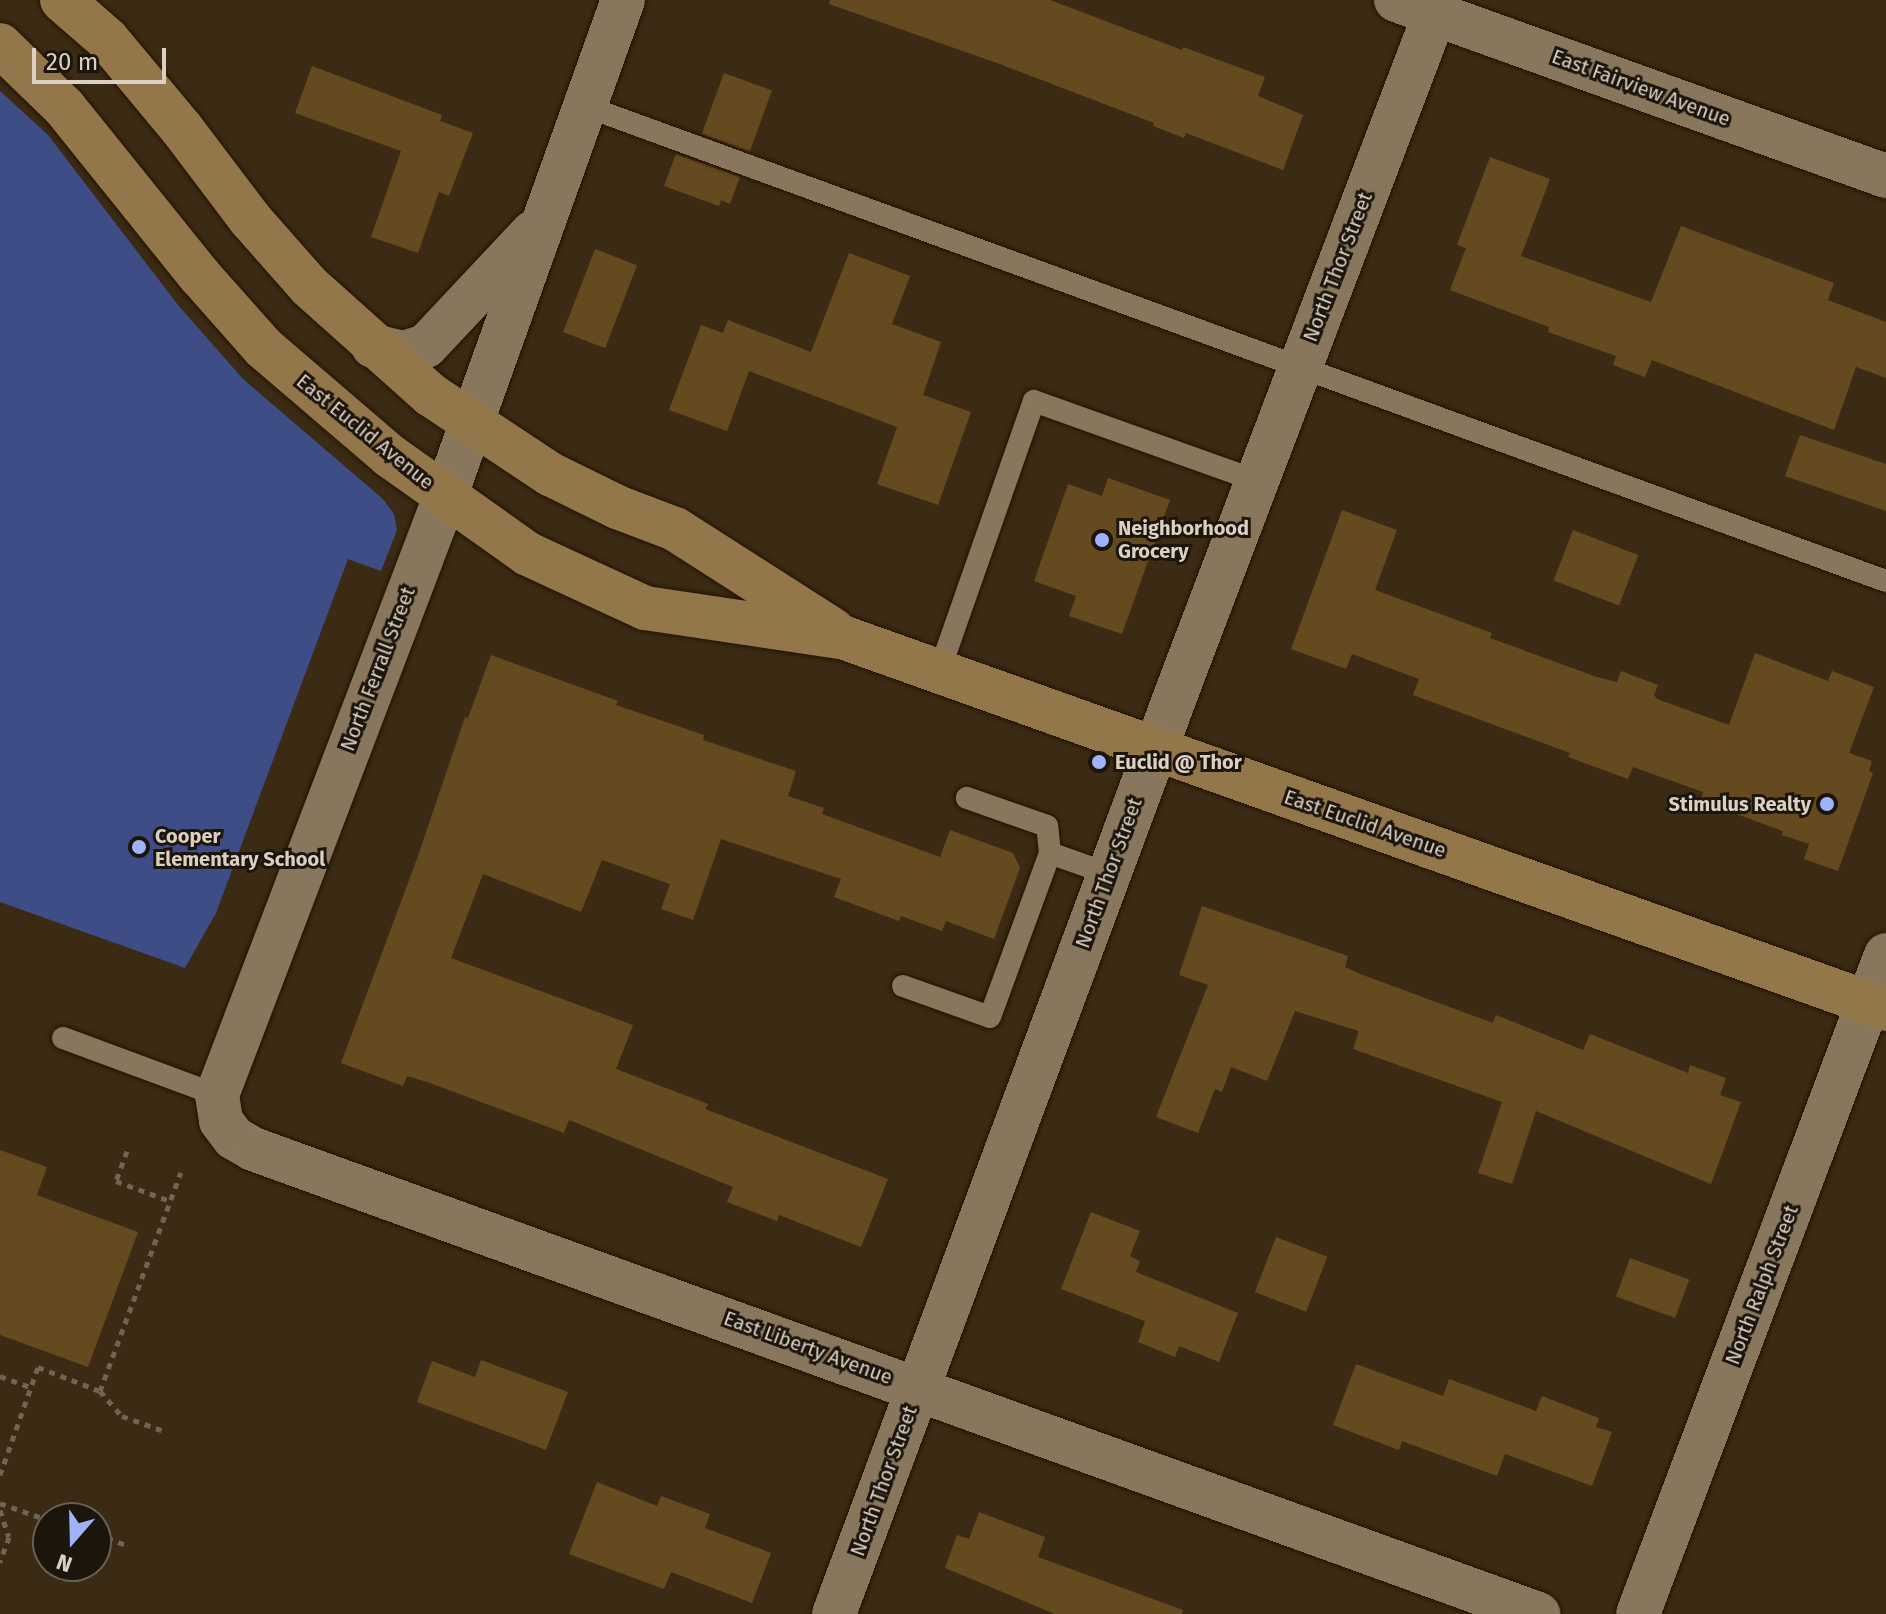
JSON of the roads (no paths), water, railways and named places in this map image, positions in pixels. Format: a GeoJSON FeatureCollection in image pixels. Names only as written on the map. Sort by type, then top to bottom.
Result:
{"type":"FeatureCollection","features":[{"type":"Feature","properties":{"kind":"main road","name":"East Euclid Avenue"},"geometry":{"type":"LineString","coordinates":[[62,0],[107,39],[182,129],[250,219],[309,286],[373,346],[471,424],[550,474],[617,507],[675,529],[845,638]]}},
{"type":"Feature","properties":{"kind":"main road","name":"East Euclid Avenue"},"geometry":{"type":"LineString","coordinates":[[0,45],[64,107],[200,276],[264,348],[390,456],[528,554],[645,608],[845,638],[1877,1006]]}},
{"type":"Feature","properties":{"kind":"street","name":"North Ferrall Street"},"geometry":{"type":"LineString","coordinates":[[219,1108],[445,497],[623,0]]}},
{"type":"Feature","properties":{"kind":"street","name":"East Fairview Avenue"},"geometry":{"type":"LineString","coordinates":[[1424,5],[1886,176]]}},
{"type":"Feature","properties":{"kind":"street","name":"North Thor Street"},"geometry":{"type":"LineString","coordinates":[[834,1614],[1301,365],[1424,5]]}},
{"type":"Feature","properties":{"kind":"street","name":"North Ferrall Street"},"geometry":{"type":"LineString","coordinates":[[373,346],[404,353],[426,346],[546,218]]}},
{"type":"Feature","properties":{"kind":"street","name":"North Ralph Street"},"geometry":{"type":"LineString","coordinates":[[1638,1614],[1877,1006],[1886,955]]}},
{"type":"Feature","properties":{"kind":"street","name":"East Liberty Avenue"},"geometry":{"type":"LineString","coordinates":[[219,1108],[234,1138],[253,1149],[918,1387],[1538,1614]]}},
{"type":"Feature","properties":{"kind":"lane"},"geometry":{"type":"LineString","coordinates":[[585,106],[1886,581]]}},
{"type":"Feature","properties":{"kind":"lane"},"geometry":{"type":"LineString","coordinates":[[939,672],[1034,401],[1257,481]]}},
{"type":"Feature","properties":{"kind":"lane"},"geometry":{"type":"LineString","coordinates":[[903,986],[990,1017],[1050,853],[1047,826],[967,798]]}},
{"type":"Feature","properties":{"kind":"lane"},"geometry":{"type":"LineString","coordinates":[[1050,853],[1109,874]]}},
{"type":"Feature","properties":{"kind":"lane"},"geometry":{"type":"LineString","coordinates":[[63,1038],[219,1108]]}},
{"type":"Feature","properties":{"kind":"place","name":"Neighborhood Grocery"},"geometry":{"type":"Point","coordinates":[1102,540]}},
{"type":"Feature","properties":{"kind":"place","name":"Euclid @ Thor"},"geometry":{"type":"Point","coordinates":[1099,762]}},
{"type":"Feature","properties":{"kind":"place","name":"Stimulus Realty"},"geometry":{"type":"Point","coordinates":[1827,804]}},
{"type":"Feature","properties":{"kind":"place","name":"Cooper Elementary School"},"geometry":{"type":"Point","coordinates":[139,847]}}]}
